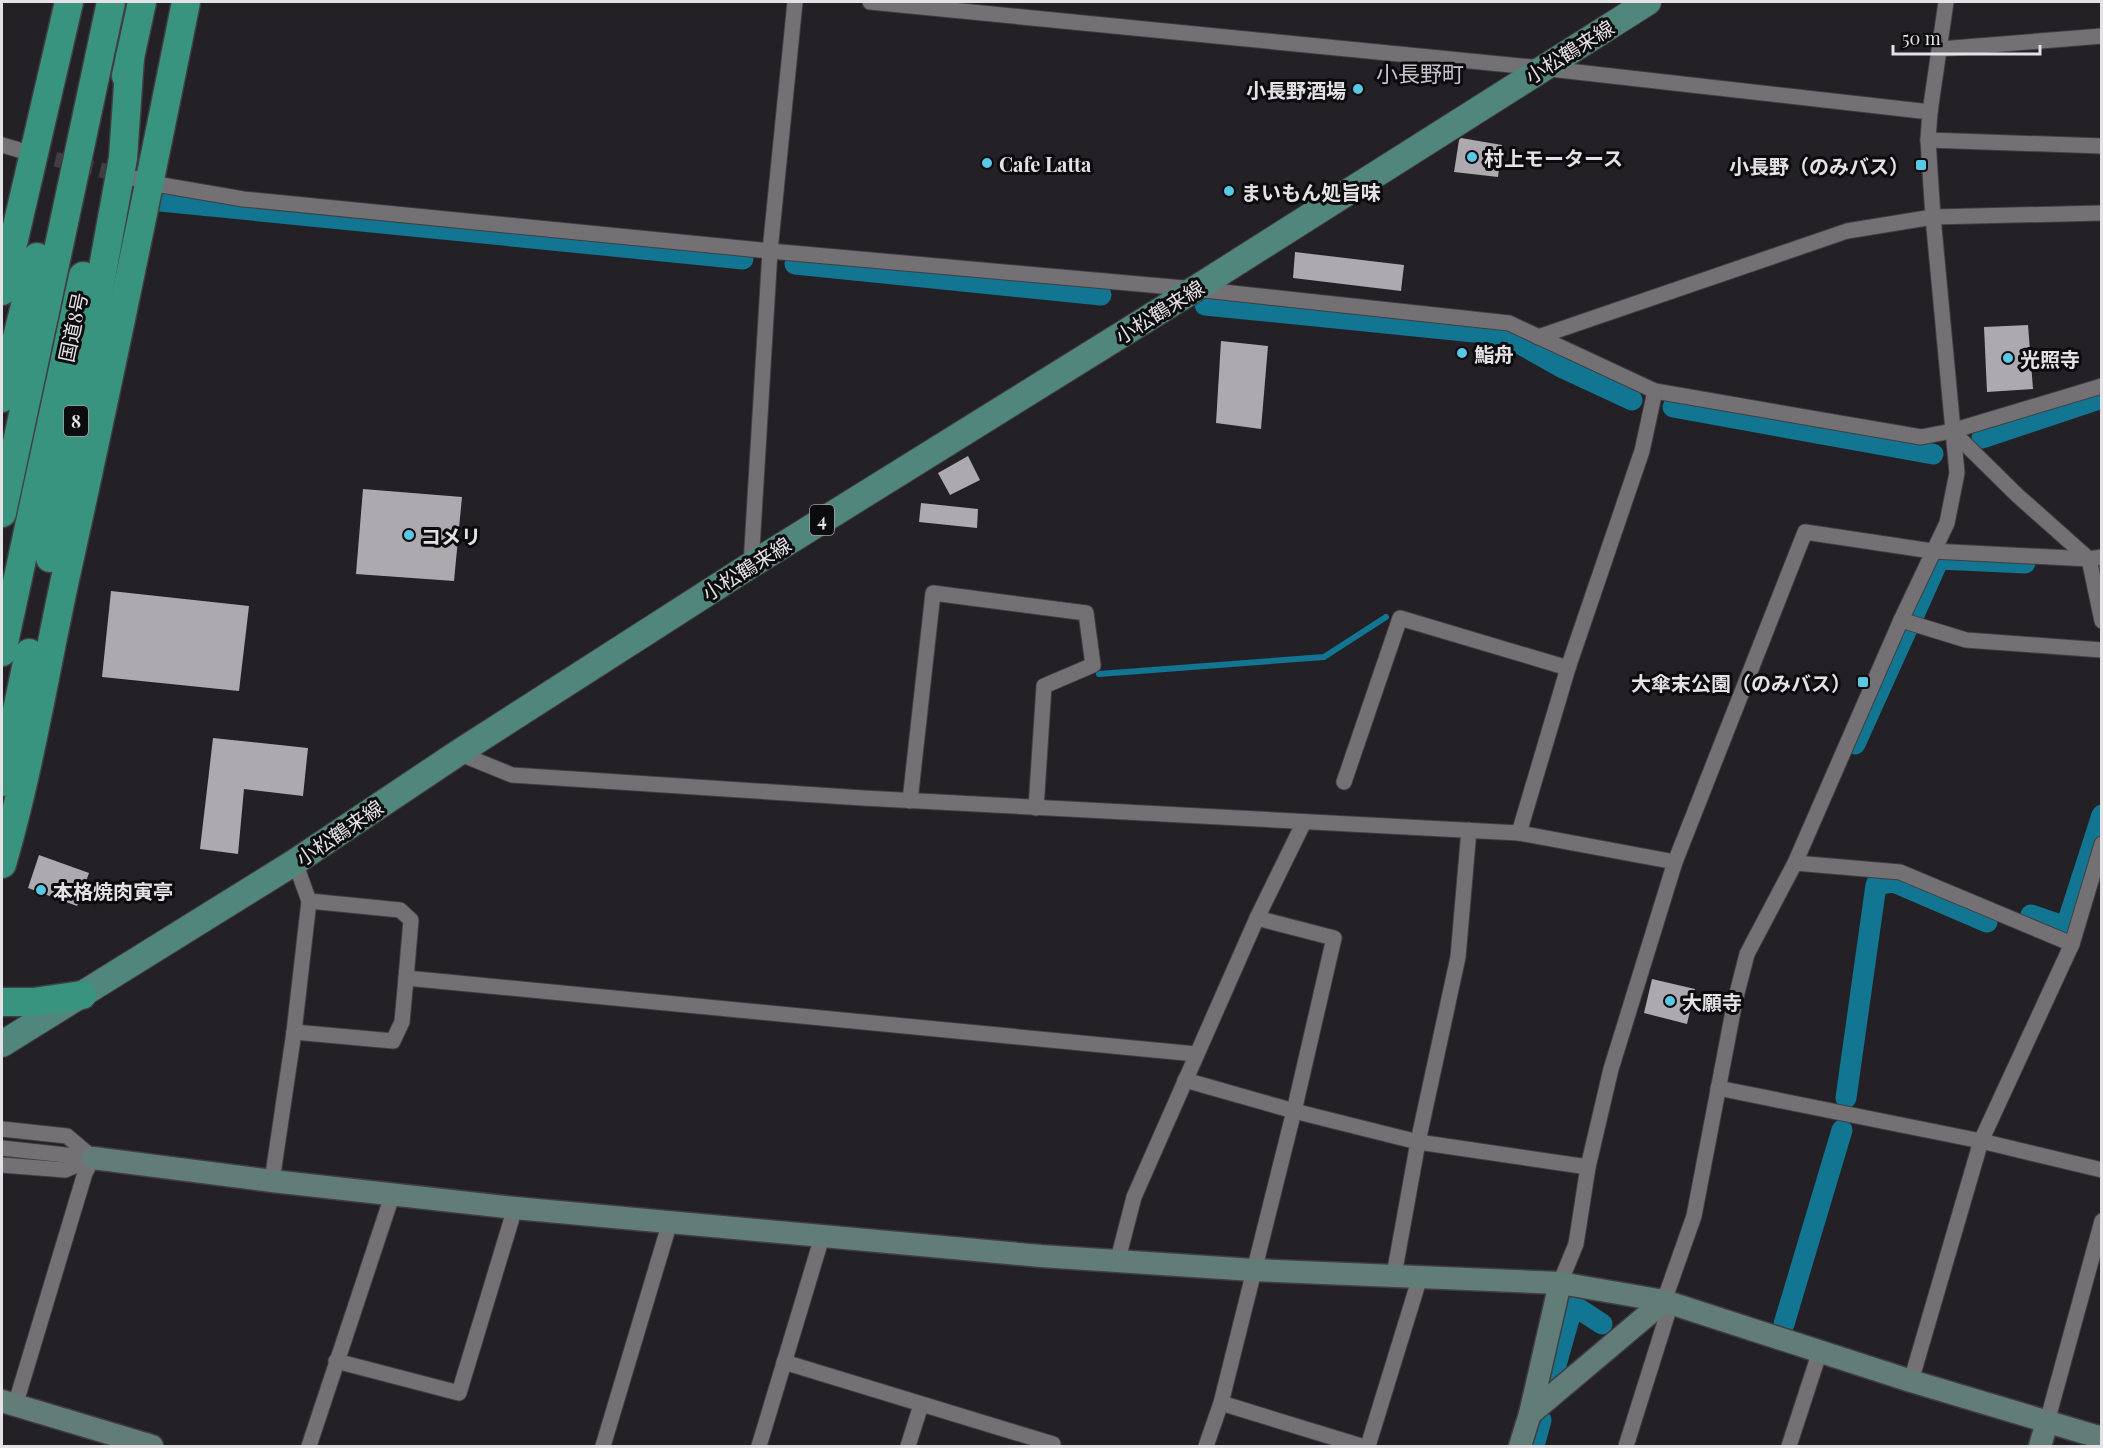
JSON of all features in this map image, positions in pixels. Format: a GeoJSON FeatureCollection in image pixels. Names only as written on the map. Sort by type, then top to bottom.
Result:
{"type":"FeatureCollection","features":[{"type":"Feature","properties":{"kind":"highway"},"geometry":{"type":"LineString","coordinates":[[2,291],[69,2]]}},
{"type":"Feature","properties":{"kind":"highway","name":"国道8号"},"geometry":{"type":"LineString","coordinates":[[2,513],[111,2]]}},
{"type":"Feature","properties":{"kind":"highway","name":"国道8号"},"geometry":{"type":"LineString","coordinates":[[2,652],[142,2]]}},
{"type":"Feature","properties":{"kind":"highway"},"geometry":{"type":"LineString","coordinates":[[2,864],[34,728],[87,455],[97,427],[140,180],[186,2]]}},
{"type":"Feature","properties":{"kind":"highway"},"geometry":{"type":"LineString","coordinates":[[2,398],[72,116],[101,49]]}},
{"type":"Feature","properties":{"kind":"highway","name":"8"},"geometry":{"type":"LineString","coordinates":[[2,782],[55,535],[121,169],[130,57]]}},
{"type":"Feature","properties":{"kind":"highway"},"geometry":{"type":"LineString","coordinates":[[2,1002],[33,1002],[82,995]]}},
{"type":"Feature","properties":{"kind":"main road","name":"小松鶴来線"},"geometry":{"type":"LineString","coordinates":[[2,1044],[295,862],[458,753],[751,565],[1195,290],[1647,2]]}},
{"type":"Feature","properties":{"kind":"street"},"geometry":{"type":"LineString","coordinates":[[751,565],[770,251],[795,2]]}},
{"type":"Feature","properties":{"kind":"street"},"geometry":{"type":"LineString","coordinates":[[870,2],[1541,68],[1930,112]]}},
{"type":"Feature","properties":{"kind":"street"},"geometry":{"type":"LineString","coordinates":[[1626,1446],[1694,1216],[1735,1001],[1747,954],[1795,863],[1901,620],[1947,523],[1957,473],[1928,140],[1946,2]]}},
{"type":"Feature","properties":{"kind":"street"},"geometry":{"type":"LineString","coordinates":[[1940,50],[2102,36]]}},
{"type":"Feature","properties":{"kind":"street"},"geometry":{"type":"LineString","coordinates":[[1928,140],[2102,146]]}},
{"type":"Feature","properties":{"kind":"street"},"geometry":{"type":"LineString","coordinates":[[2,146],[33,153]]}},
{"type":"Feature","properties":{"kind":"street"},"geometry":{"type":"LineString","coordinates":[[140,180],[243,199],[1195,290],[1509,323],[1655,391],[1921,437],[2102,386]]}},
{"type":"Feature","properties":{"kind":"street"},"geometry":{"type":"LineString","coordinates":[[1538,337],[1847,231],[1933,218],[2102,213]]}},
{"type":"Feature","properties":{"kind":"street"},"geometry":{"type":"LineString","coordinates":[[1519,833],[1568,668],[1642,451],[1655,391]]}},
{"type":"Feature","properties":{"kind":"street"},"geometry":{"type":"LineString","coordinates":[[1952,430],[2017,495],[2095,558],[2102,621]]}},
{"type":"Feature","properties":{"kind":"street"},"geometry":{"type":"LineString","coordinates":[[1520,1446],[1530,1414],[1560,1283],[1576,1244],[1588,1167],[1611,1070],[1675,862],[1805,532],[1932,551],[2095,558]]}},
{"type":"Feature","properties":{"kind":"street"},"geometry":{"type":"LineString","coordinates":[[910,801],[933,593],[1086,613],[1093,664],[1044,686],[1036,808]]}},
{"type":"Feature","properties":{"kind":"street"},"geometry":{"type":"LineString","coordinates":[[1344,782],[1400,618],[1568,668]]}},
{"type":"Feature","properties":{"kind":"street"},"geometry":{"type":"LineString","coordinates":[[1901,620],[1966,640],[2102,650]]}},
{"type":"Feature","properties":{"kind":"street"},"geometry":{"type":"LineString","coordinates":[[458,753],[512,775],[910,801],[1519,833],[1675,862]]}},
{"type":"Feature","properties":{"kind":"street"},"geometry":{"type":"LineString","coordinates":[[1117,1263],[1134,1197],[1257,918],[1304,822]]}},
{"type":"Feature","properties":{"kind":"street"},"geometry":{"type":"LineString","coordinates":[[1394,1275],[1418,1142],[1458,957],[1469,830]]}},
{"type":"Feature","properties":{"kind":"street"},"geometry":{"type":"LineString","coordinates":[[1911,1381],[1981,1141],[2072,944],[2102,844]]}},
{"type":"Feature","properties":{"kind":"street"},"geometry":{"type":"LineString","coordinates":[[272,1181],[294,1032],[309,901],[295,862]]}},
{"type":"Feature","properties":{"kind":"street"},"geometry":{"type":"LineString","coordinates":[[1795,863],[1900,872],[2072,944]]}},
{"type":"Feature","properties":{"kind":"street"},"geometry":{"type":"LineString","coordinates":[[294,1032],[393,1041],[402,1022],[411,920],[400,910],[309,901]]}},
{"type":"Feature","properties":{"kind":"street"},"geometry":{"type":"LineString","coordinates":[[1206,1446],[1221,1403],[1294,1111],[1334,938],[1257,918]]}},
{"type":"Feature","properties":{"kind":"street"},"geometry":{"type":"LineString","coordinates":[[406,978],[1196,1054]]}},
{"type":"Feature","properties":{"kind":"street"},"geometry":{"type":"LineString","coordinates":[[1185,1080],[1294,1111],[1418,1142],[1588,1167]]}},
{"type":"Feature","properties":{"kind":"street"},"geometry":{"type":"LineString","coordinates":[[1718,1088],[1981,1141],[2102,1170]]}},
{"type":"Feature","properties":{"kind":"street"},"geometry":{"type":"LineString","coordinates":[[2,1129],[67,1136],[93,1158]]}},
{"type":"Feature","properties":{"kind":"street"},"geometry":{"type":"LineString","coordinates":[[2,1148],[515,1208],[1117,1263],[1560,1283],[1668,1302],[1911,1381],[2102,1438]]}},
{"type":"Feature","properties":{"kind":"street"},"geometry":{"type":"LineString","coordinates":[[2,1165],[65,1170],[93,1158]]}},
{"type":"Feature","properties":{"kind":"street"},"geometry":{"type":"LineString","coordinates":[[93,1158],[85,1173],[8,1403],[152,1446]]}},
{"type":"Feature","properties":{"kind":"street"},"geometry":{"type":"LineString","coordinates":[[309,1446],[393,1193]]}},
{"type":"Feature","properties":{"kind":"street"},"geometry":{"type":"LineString","coordinates":[[336,1360],[459,1393],[515,1208]]}},
{"type":"Feature","properties":{"kind":"street"},"geometry":{"type":"LineString","coordinates":[[2040,1446],[2102,1221]]}},
{"type":"Feature","properties":{"kind":"street"},"geometry":{"type":"LineString","coordinates":[[603,1446],[670,1222]]}},
{"type":"Feature","properties":{"kind":"street"},"geometry":{"type":"LineString","coordinates":[[759,1446],[822,1237]]}},
{"type":"Feature","properties":{"kind":"street"},"geometry":{"type":"LineString","coordinates":[[1368,1446],[1420,1277]]}},
{"type":"Feature","properties":{"kind":"street"},"geometry":{"type":"LineString","coordinates":[[1530,1414],[1668,1302]]}},
{"type":"Feature","properties":{"kind":"street"},"geometry":{"type":"LineString","coordinates":[[1789,1446],[1820,1351]]}},
{"type":"Feature","properties":{"kind":"street"},"geometry":{"type":"LineString","coordinates":[[784,1362],[1056,1446]]}},
{"type":"Feature","properties":{"kind":"street"},"geometry":{"type":"LineString","coordinates":[[1221,1403],[1361,1446]]}},
{"type":"Feature","properties":{"kind":"street"},"geometry":{"type":"LineString","coordinates":[[908,1446],[921,1405]]}},
{"type":"Feature","properties":{"kind":"building"},"geometry":{"type":"Polygon","coordinates":[[[1461,138],[1502,145],[1498,177],[1454,172],[1461,138]]]}},
{"type":"Feature","properties":{"kind":"building"},"geometry":{"type":"Polygon","coordinates":[[[1295,252],[1404,265],[1401,291],[1293,278],[1295,252]]]}},
{"type":"Feature","properties":{"kind":"building","name":"光照寺"},"geometry":{"type":"Polygon","coordinates":[[[2028,325],[2033,389],[1987,392],[1984,327],[2028,325]]]}},
{"type":"Feature","properties":{"kind":"building"},"geometry":{"type":"Polygon","coordinates":[[[1221,341],[1268,346],[1261,429],[1216,423],[1221,341]]]}},
{"type":"Feature","properties":{"kind":"building"},"geometry":{"type":"Polygon","coordinates":[[[968,456],[980,480],[950,495],[938,473],[968,456]]]}},
{"type":"Feature","properties":{"kind":"building","name":"コメリ"},"geometry":{"type":"Polygon","coordinates":[[[363,489],[462,497],[454,581],[356,574],[363,489]]]}},
{"type":"Feature","properties":{"kind":"building"},"geometry":{"type":"Polygon","coordinates":[[[921,503],[978,509],[977,528],[919,522],[921,503]]]}},
{"type":"Feature","properties":{"kind":"building"},"geometry":{"type":"Polygon","coordinates":[[[111,591],[249,606],[239,691],[102,677],[111,591]]]}},
{"type":"Feature","properties":{"kind":"building"},"geometry":{"type":"Polygon","coordinates":[[[213,738],[308,748],[303,796],[244,789],[238,854],[200,849],[213,738]]]}},
{"type":"Feature","properties":{"kind":"building"},"geometry":{"type":"Polygon","coordinates":[[[39,855],[89,873],[77,906],[28,888],[39,855]]]}},
{"type":"Feature","properties":{"kind":"building","name":"大願寺"},"geometry":{"type":"Polygon","coordinates":[[[1652,979],[1695,989],[1687,1024],[1644,1013],[1652,979]]]}},
{"type":"Feature","properties":{"kind":"waterway"},"geometry":{"type":"LineString","coordinates":[[160,201],[743,259]]}},
{"type":"Feature","properties":{"kind":"waterway"},"geometry":{"type":"LineString","coordinates":[[795,264],[1101,295]]}},
{"type":"Feature","properties":{"kind":"waterway"},"geometry":{"type":"LineString","coordinates":[[1205,305],[1504,335],[1563,368],[1632,400]]}},
{"type":"Feature","properties":{"kind":"waterway"},"geometry":{"type":"LineString","coordinates":[[1982,438],[2102,398]]}},
{"type":"Feature","properties":{"kind":"waterway"},"geometry":{"type":"LineString","coordinates":[[1673,407],[1933,454]]}},
{"type":"Feature","properties":{"kind":"waterway"},"geometry":{"type":"LineString","coordinates":[[1913,617],[1939,559],[2025,563]]}},
{"type":"Feature","properties":{"kind":"waterway"},"geometry":{"type":"LineString","coordinates":[[1099,674],[1324,657],[1386,617]]}},
{"type":"Feature","properties":{"kind":"waterway"},"geometry":{"type":"LineString","coordinates":[[1855,744],[1907,629]]}},
{"type":"Feature","properties":{"kind":"waterway"},"geometry":{"type":"LineString","coordinates":[[2031,915],[2066,927],[2102,815]]}},
{"type":"Feature","properties":{"kind":"waterway"},"geometry":{"type":"LineString","coordinates":[[1846,1098],[1876,885],[1894,882],[1987,922]]}},
{"type":"Feature","properties":{"kind":"waterway"},"geometry":{"type":"LineString","coordinates":[[1784,1324],[1842,1130]]}},
{"type":"Feature","properties":{"kind":"waterway"},"geometry":{"type":"LineString","coordinates":[[1554,1372],[1573,1305],[1602,1324]]}},
{"type":"Feature","properties":{"kind":"waterway"},"geometry":{"type":"LineString","coordinates":[[1534,1446],[1541,1420]]}},
{"type":"Feature","properties":{"kind":"tunnel"},"geometry":{"type":"LineString","coordinates":[[33,154],[126,176]]}},
{"type":"Feature","properties":{"kind":"place","name":"小長野酒場"},"geometry":{"type":"Point","coordinates":[1358,89]}},
{"type":"Feature","properties":{"kind":"place","name":"村上モータース"},"geometry":{"type":"Point","coordinates":[1472,157]}},
{"type":"Feature","properties":{"kind":"place","name":"Cafe Latta"},"geometry":{"type":"Point","coordinates":[987,163]}},
{"type":"Feature","properties":{"kind":"place","name":"小長野（のみバス）"},"geometry":{"type":"Point","coordinates":[1921,165]}},
{"type":"Feature","properties":{"kind":"place","name":"まいもん処旨味"},"geometry":{"type":"Point","coordinates":[1229,191]}},
{"type":"Feature","properties":{"kind":"place","name":"鮨舟"},"geometry":{"type":"Point","coordinates":[1462,353]}},
{"type":"Feature","properties":{"kind":"place","name":"光照寺"},"geometry":{"type":"Point","coordinates":[2008,358]}},
{"type":"Feature","properties":{"kind":"place","name":"コメリ"},"geometry":{"type":"Point","coordinates":[409,535]}},
{"type":"Feature","properties":{"kind":"place","name":"大傘末公園（のみバス）"},"geometry":{"type":"Point","coordinates":[1863,682]}},
{"type":"Feature","properties":{"kind":"place","name":"本格焼肉寅亭"},"geometry":{"type":"Point","coordinates":[41,890]}},
{"type":"Feature","properties":{"kind":"place","name":"大願寺"},"geometry":{"type":"Point","coordinates":[1670,1001]}},
{"type":"Feature","properties":{"kind":"district","name":"小長野町"},"geometry":{"type":"Point","coordinates":[1420,73]}}]}
